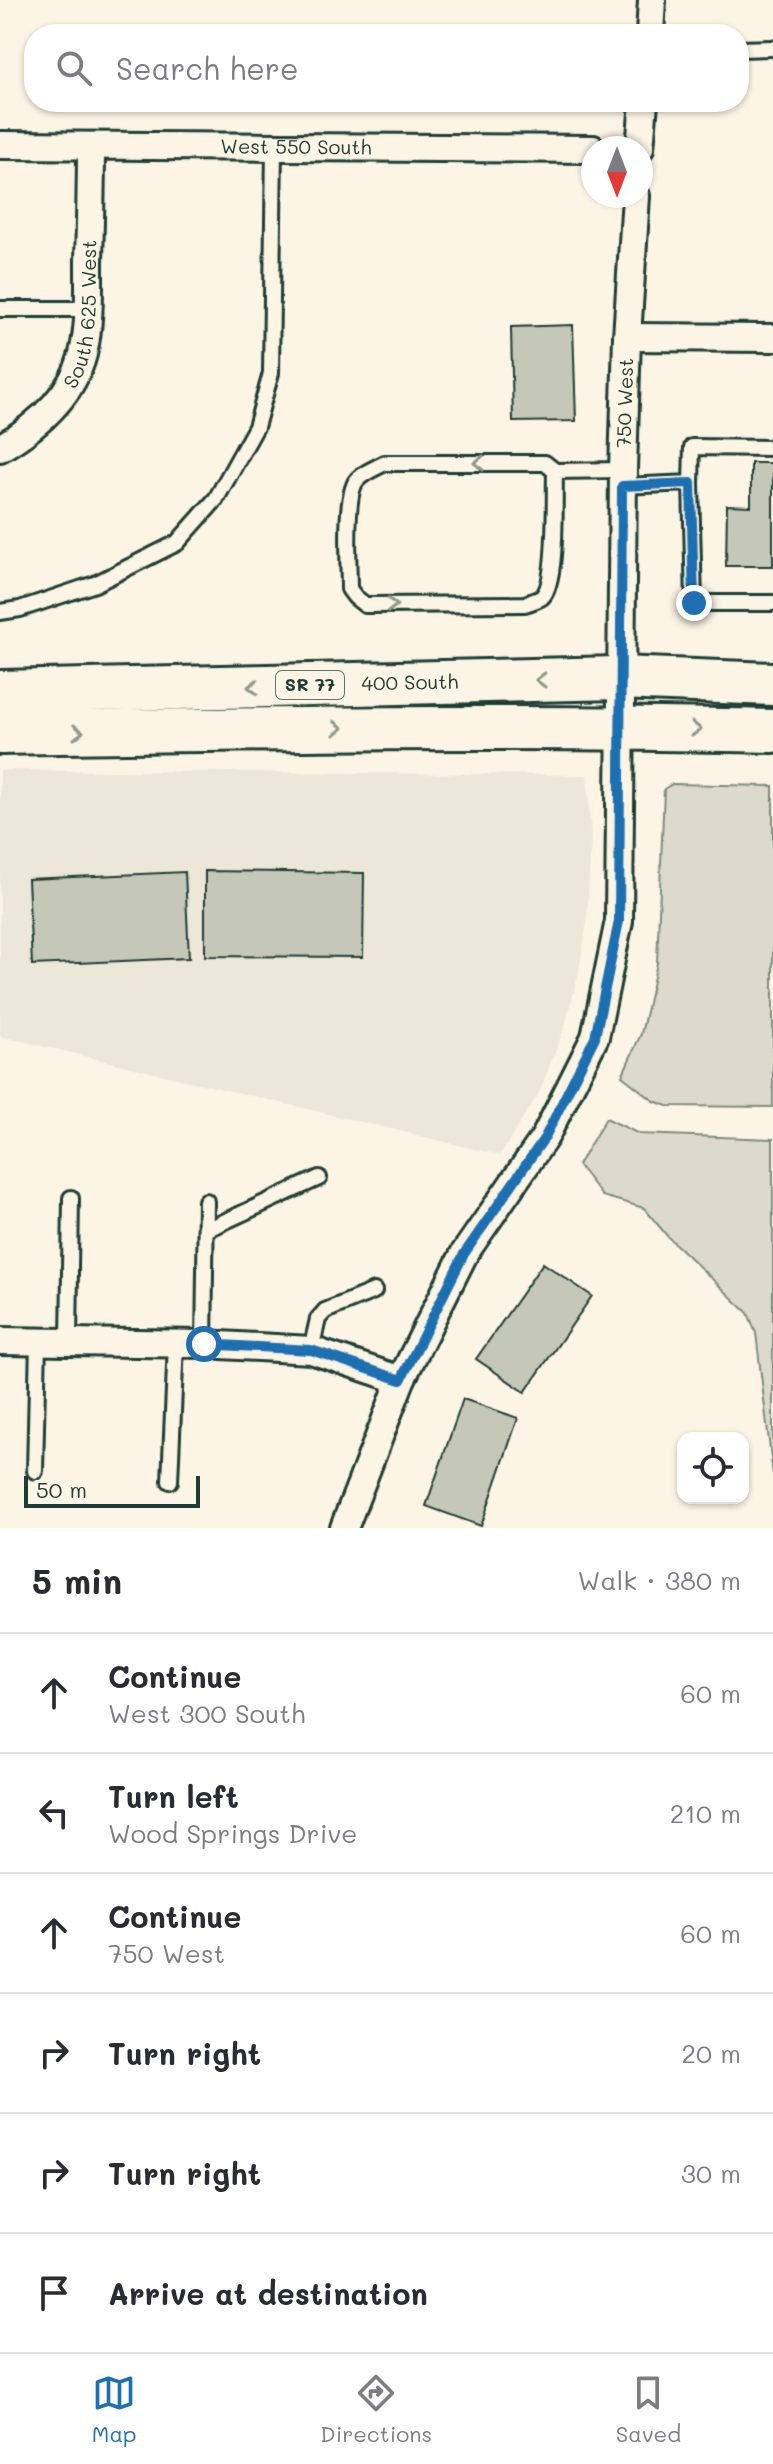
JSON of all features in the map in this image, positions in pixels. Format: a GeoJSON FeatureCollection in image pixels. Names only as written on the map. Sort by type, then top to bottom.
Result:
{"type":"FeatureCollection","features":[{"type":"Feature","properties":{"kind":"main road","name":"400 South"},"geometry":{"type":"LineString","coordinates":[[0,733],[388,727],[773,684]]}},
{"type":"Feature","properties":{"kind":"main road","name":"400 South"},"geometry":{"type":"LineString","coordinates":[[0,692],[619,703],[773,731]]}},
{"type":"Feature","properties":{"kind":"street"},"geometry":{"type":"LineString","coordinates":[[651,24],[652,0]]}},
{"type":"Feature","properties":{"kind":"street"},"geometry":{"type":"LineString","coordinates":[[641,136],[643,112]]}},
{"type":"Feature","properties":{"kind":"street","name":"West 550 South"},"geometry":{"type":"LineString","coordinates":[[0,145],[581,149]]}},
{"type":"Feature","properties":{"kind":"street","name":"South 625 West"},"geometry":{"type":"LineString","coordinates":[[0,448],[39,421],[69,385],[83,353],[88,309],[91,146]]}},
{"type":"Feature","properties":{"kind":"street","name":"750 West"},"geometry":{"type":"LineString","coordinates":[[344,1528],[401,1380],[464,1254],[545,1137],[595,1037],[619,921],[622,478],[635,208]]}},
{"type":"Feature","properties":{"kind":"street"},"geometry":{"type":"LineString","coordinates":[[627,337],[773,338]]}},
{"type":"Feature","properties":{"kind":"street"},"geometry":{"type":"LineString","coordinates":[[0,1341],[176,1343],[311,1350],[401,1380]]}},
{"type":"Feature","properties":{"kind":"lane"},"geometry":{"type":"LineString","coordinates":[[749,49],[773,48]]}},
{"type":"Feature","properties":{"kind":"lane"},"geometry":{"type":"LineString","coordinates":[[0,612],[20,609],[95,584],[177,543],[216,499],[256,427],[271,373],[274,147]]}},
{"type":"Feature","properties":{"kind":"lane"},"geometry":{"type":"LineString","coordinates":[[0,309],[88,309]]}},
{"type":"Feature","properties":{"kind":"lane"},"geometry":{"type":"LineString","coordinates":[[773,448],[692,447],[691,483],[694,603],[773,603]]}},
{"type":"Feature","properties":{"kind":"lane"},"geometry":{"type":"LineString","coordinates":[[555,471],[553,558],[549,584],[543,597],[525,604],[365,605],[349,589],[350,496],[356,481],[385,463],[545,463],[555,471],[691,483]]}},
{"type":"Feature","properties":{"kind":"lane"},"geometry":{"type":"LineString","coordinates":[[206,1230],[319,1178]]}},
{"type":"Feature","properties":{"kind":"lane"},"geometry":{"type":"LineString","coordinates":[[69,1342],[71,1198]]}},
{"type":"Feature","properties":{"kind":"lane"},"geometry":{"type":"LineString","coordinates":[[204,1344],[206,1201]]}},
{"type":"Feature","properties":{"kind":"lane"},"geometry":{"type":"LineString","coordinates":[[311,1350],[318,1319],[325,1311],[374,1291]]}},
{"type":"Feature","properties":{"kind":"lane"},"geometry":{"type":"LineString","coordinates":[[35,1471],[38,1341]]}},
{"type":"Feature","properties":{"kind":"lane"},"geometry":{"type":"LineString","coordinates":[[170,1481],[176,1343]]}},
{"type":"Feature","properties":{"kind":"shaded area"},"geometry":{"type":"Polygon","coordinates":[[[0,770],[587,775],[591,837],[587,922],[578,976],[564,1029],[539,1093],[500,1155],[0,1036],[0,770]]]}},
{"type":"Feature","properties":{"kind":"shaded area"},"geometry":{"type":"Polygon","coordinates":[[[672,784],[773,786],[773,1107],[668,1106],[654,1101],[622,1076],[641,1034],[657,963],[664,789],[672,784]]]}},
{"type":"Feature","properties":{"kind":"shaded area"},"geometry":{"type":"Polygon","coordinates":[[[606,1118],[639,1134],[773,1139],[773,1475],[756,1333],[748,1313],[668,1237],[644,1208],[602,1196],[578,1165],[606,1118]]]}},
{"type":"Feature","properties":{"kind":"building"},"geometry":{"type":"Polygon","coordinates":[[[573,325],[576,421],[513,422],[511,327],[573,325]]]}},
{"type":"Feature","properties":{"kind":"building"},"geometry":{"type":"Polygon","coordinates":[[[751,463],[773,463],[773,566],[726,566],[727,505],[751,506],[751,463]]]}},
{"type":"Feature","properties":{"kind":"building"},"geometry":{"type":"Polygon","coordinates":[[[205,871],[364,873],[363,957],[205,956],[205,871]]]}},
{"type":"Feature","properties":{"kind":"building"},"geometry":{"type":"Polygon","coordinates":[[[185,872],[189,958],[32,965],[28,879],[185,872]]]}},
{"type":"Feature","properties":{"kind":"building"},"geometry":{"type":"Polygon","coordinates":[[[543,1263],[592,1296],[525,1392],[476,1359],[543,1263]]]}},
{"type":"Feature","properties":{"kind":"building"},"geometry":{"type":"Polygon","coordinates":[[[463,1399],[518,1418],[481,1526],[426,1506],[463,1399]]]}},
{"type":"Feature","properties":{"kind":"route"},"geometry":{"type":"LineString","coordinates":[[204,1344],[311,1350],[401,1380],[464,1254],[545,1137],[595,1037],[619,921],[622,486],[691,483],[694,603]]}}]}
